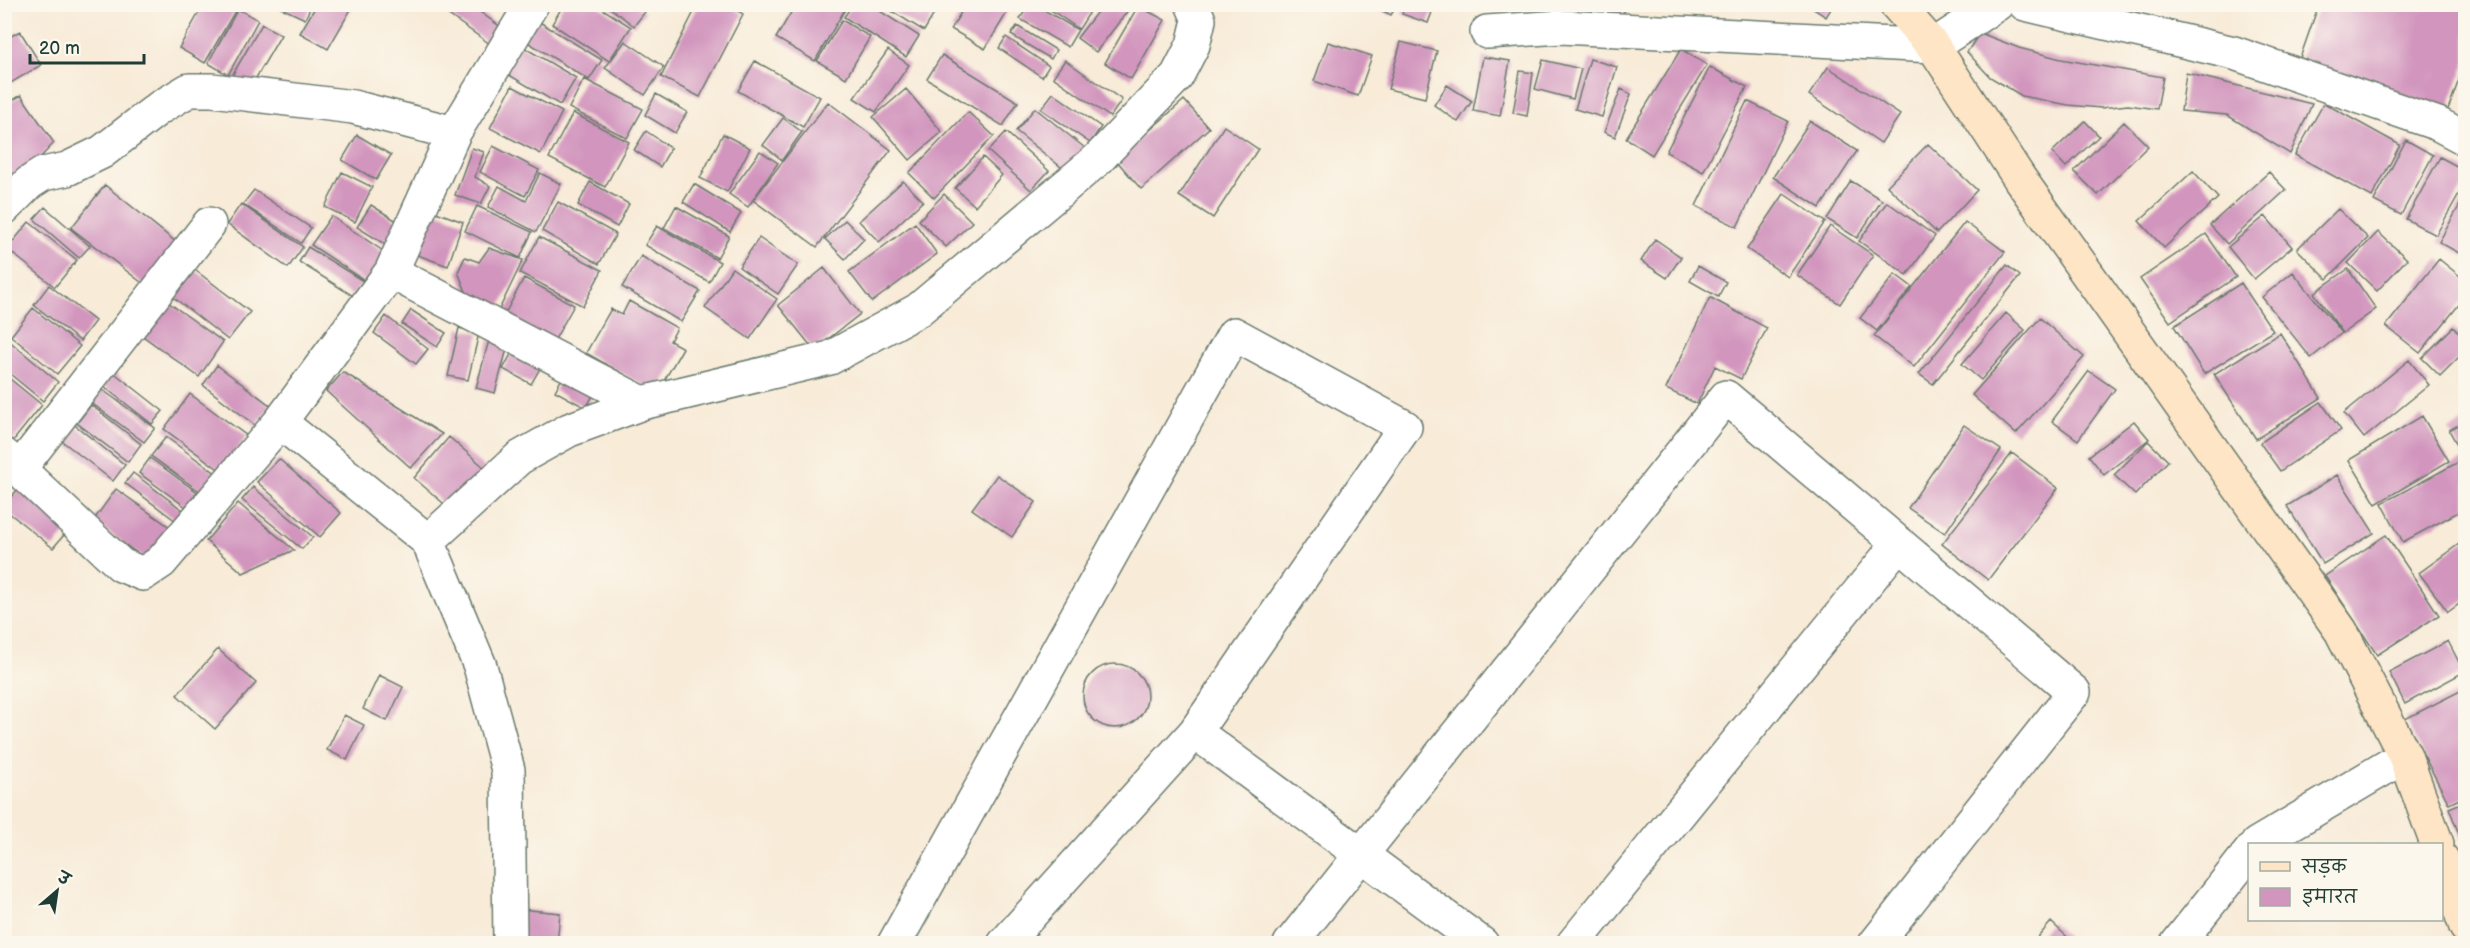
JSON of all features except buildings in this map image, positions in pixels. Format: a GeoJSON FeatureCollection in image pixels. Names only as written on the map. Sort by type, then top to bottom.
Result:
{"type":"FeatureCollection","features":[{"type":"Feature","properties":{"kind":"main road"},"geometry":{"type":"LineString","coordinates":[[1896,4],[1933,46],[2020,179],[2340,631],[2405,756],[2437,843]]}},
{"type":"Feature","properties":{"kind":"main road"},"geometry":{"type":"LineString","coordinates":[[2443,862],[2466,927]]}},
{"type":"Feature","properties":{"kind":"street"},"geometry":{"type":"LineString","coordinates":[[209,225],[12,462],[122,565],[143,574],[161,562],[280,422],[391,272],[454,133],[532,4]]}},
{"type":"Feature","properties":{"kind":"street"},"geometry":{"type":"LineString","coordinates":[[428,541],[519,458],[569,430],[642,403],[830,358],[918,310],[1098,159],[1177,76],[1193,45],[1199,20],[1192,4]]}},
{"type":"Feature","properties":{"kind":"street"},"geometry":{"type":"LineString","coordinates":[[1487,32],[1561,27],[1933,46],[1997,4]]}},
{"type":"Feature","properties":{"kind":"street"},"geometry":{"type":"LineString","coordinates":[[2025,4],[2234,53],[2439,124],[2466,139]]}},
{"type":"Feature","properties":{"kind":"street"},"geometry":{"type":"LineString","coordinates":[[4,208],[29,183],[43,174],[67,169],[102,152],[159,108],[189,90],[212,90],[353,107],[454,133]]}},
{"type":"Feature","properties":{"kind":"street"},"geometry":{"type":"LineString","coordinates":[[391,272],[642,403]]}},
{"type":"Feature","properties":{"kind":"street"},"geometry":{"type":"LineString","coordinates":[[894,944],[1234,334],[1405,427],[1195,732],[1004,944]]}},
{"type":"Feature","properties":{"kind":"street"},"geometry":{"type":"LineString","coordinates":[[1290,944],[1726,397],[2074,692],[1875,944]]}},
{"type":"Feature","properties":{"kind":"street"},"geometry":{"type":"LineString","coordinates":[[280,422],[428,541],[480,666],[508,770],[510,944]]}},
{"type":"Feature","properties":{"kind":"street"},"geometry":{"type":"LineString","coordinates":[[1573,944],[1899,543]]}},
{"type":"Feature","properties":{"kind":"street"},"geometry":{"type":"LineString","coordinates":[[1195,732],[1482,944]]}},
{"type":"Feature","properties":{"kind":"street"},"geometry":{"type":"LineString","coordinates":[[2259,843],[2405,756]]}},
{"type":"Feature","properties":{"kind":"street"},"geometry":{"type":"LineString","coordinates":[[2177,944],[2248,855]]}}]}
